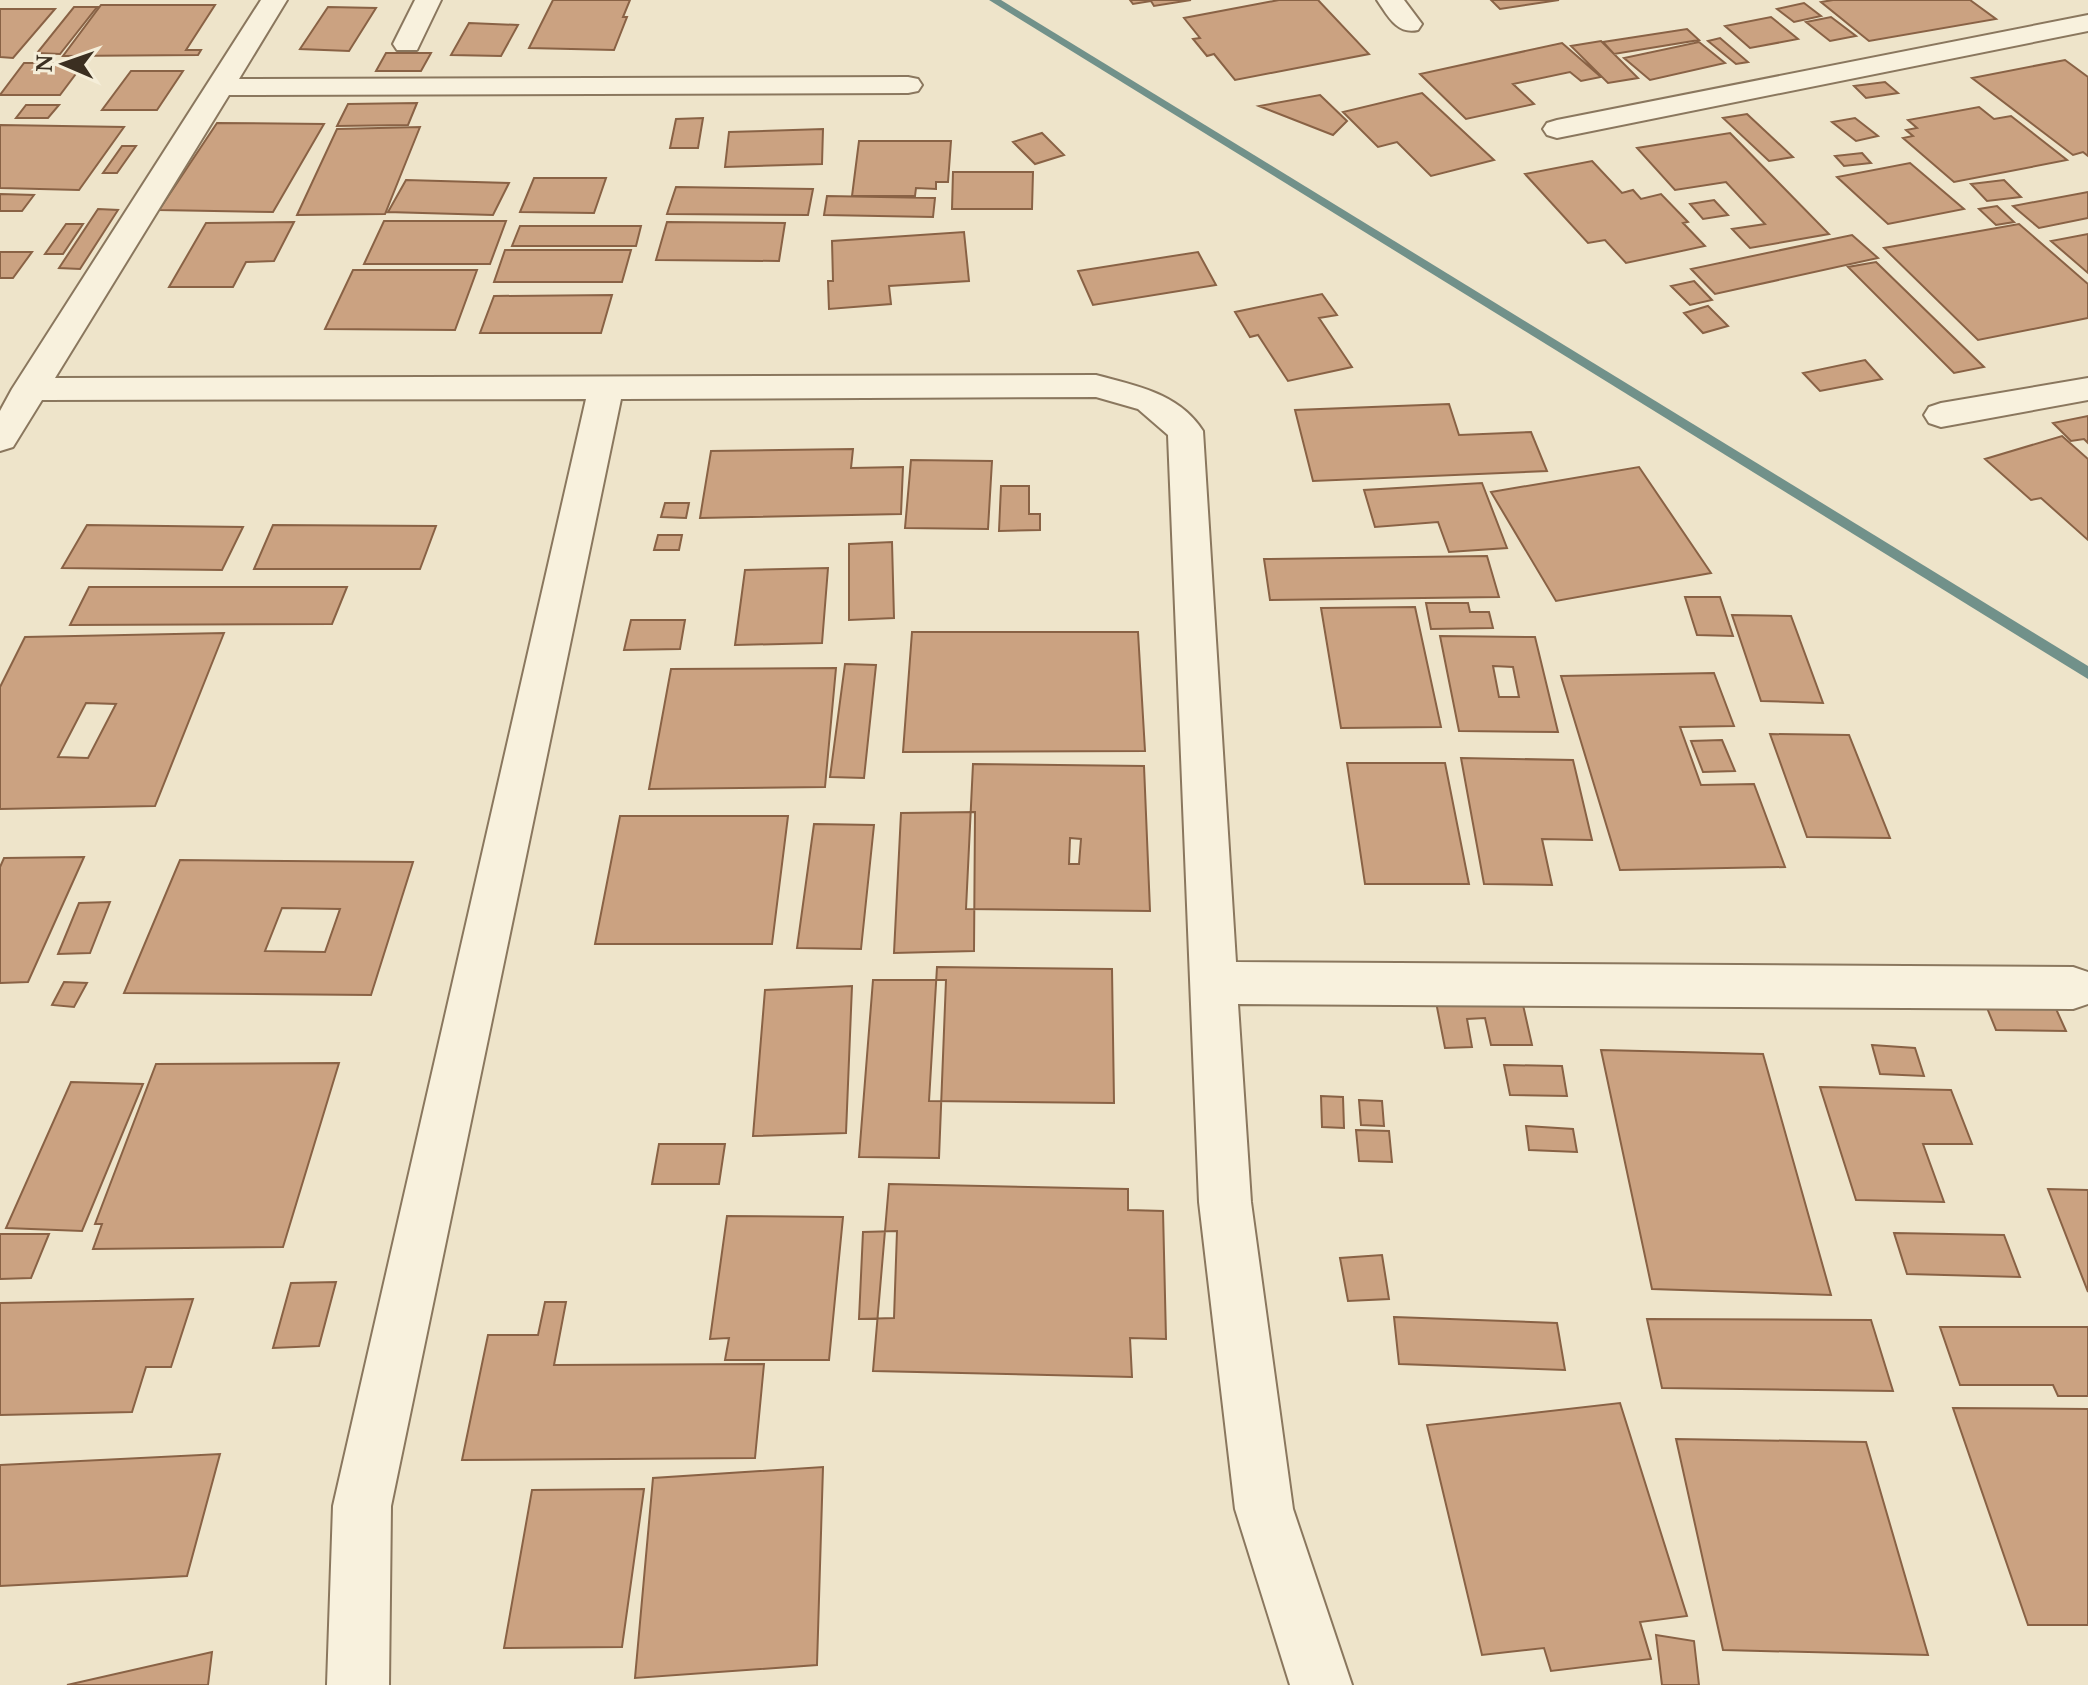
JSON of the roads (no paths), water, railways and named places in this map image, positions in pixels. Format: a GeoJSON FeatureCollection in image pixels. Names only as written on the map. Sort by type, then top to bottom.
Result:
{"type":"FeatureCollection","features":[{"type":"Feature","properties":{"kind":"street"},"geometry":{"type":"LineString","coordinates":[[0,439],[274,0]]}},
{"type":"Feature","properties":{"kind":"street"},"geometry":{"type":"LineString","coordinates":[[407,44],[428,0]]}},
{"type":"Feature","properties":{"kind":"street"},"geometry":{"type":"LineString","coordinates":[[1390,0],[1409,24]]}},
{"type":"Feature","properties":{"kind":"street"},"geometry":{"type":"LineString","coordinates":[[1557,129],[2088,23]]}},
{"type":"Feature","properties":{"kind":"street"},"geometry":{"type":"LineString","coordinates":[[2059,29],[2088,49]]}},
{"type":"Feature","properties":{"kind":"street"},"geometry":{"type":"LineString","coordinates":[[222,87],[908,85]]}},
{"type":"Feature","properties":{"kind":"street"},"geometry":{"type":"LineString","coordinates":[[358,1685],[362,1506],[606,386]]}},
{"type":"Feature","properties":{"kind":"street"},"geometry":{"type":"LineString","coordinates":[[29,389],[1096,386],[1150,401],[1185,431],[1225,1202],[1264,1509],[1321,1685]]}},
{"type":"Feature","properties":{"kind":"street"},"geometry":{"type":"LineString","coordinates":[[1941,415],[2088,389]]}},
{"type":"Feature","properties":{"kind":"street"},"geometry":{"type":"LineString","coordinates":[[1213,983],[2073,988]]}},
{"type":"Feature","properties":{"kind":"waterway"},"geometry":{"type":"LineString","coordinates":[[994,0],[2088,673]]}}]}
